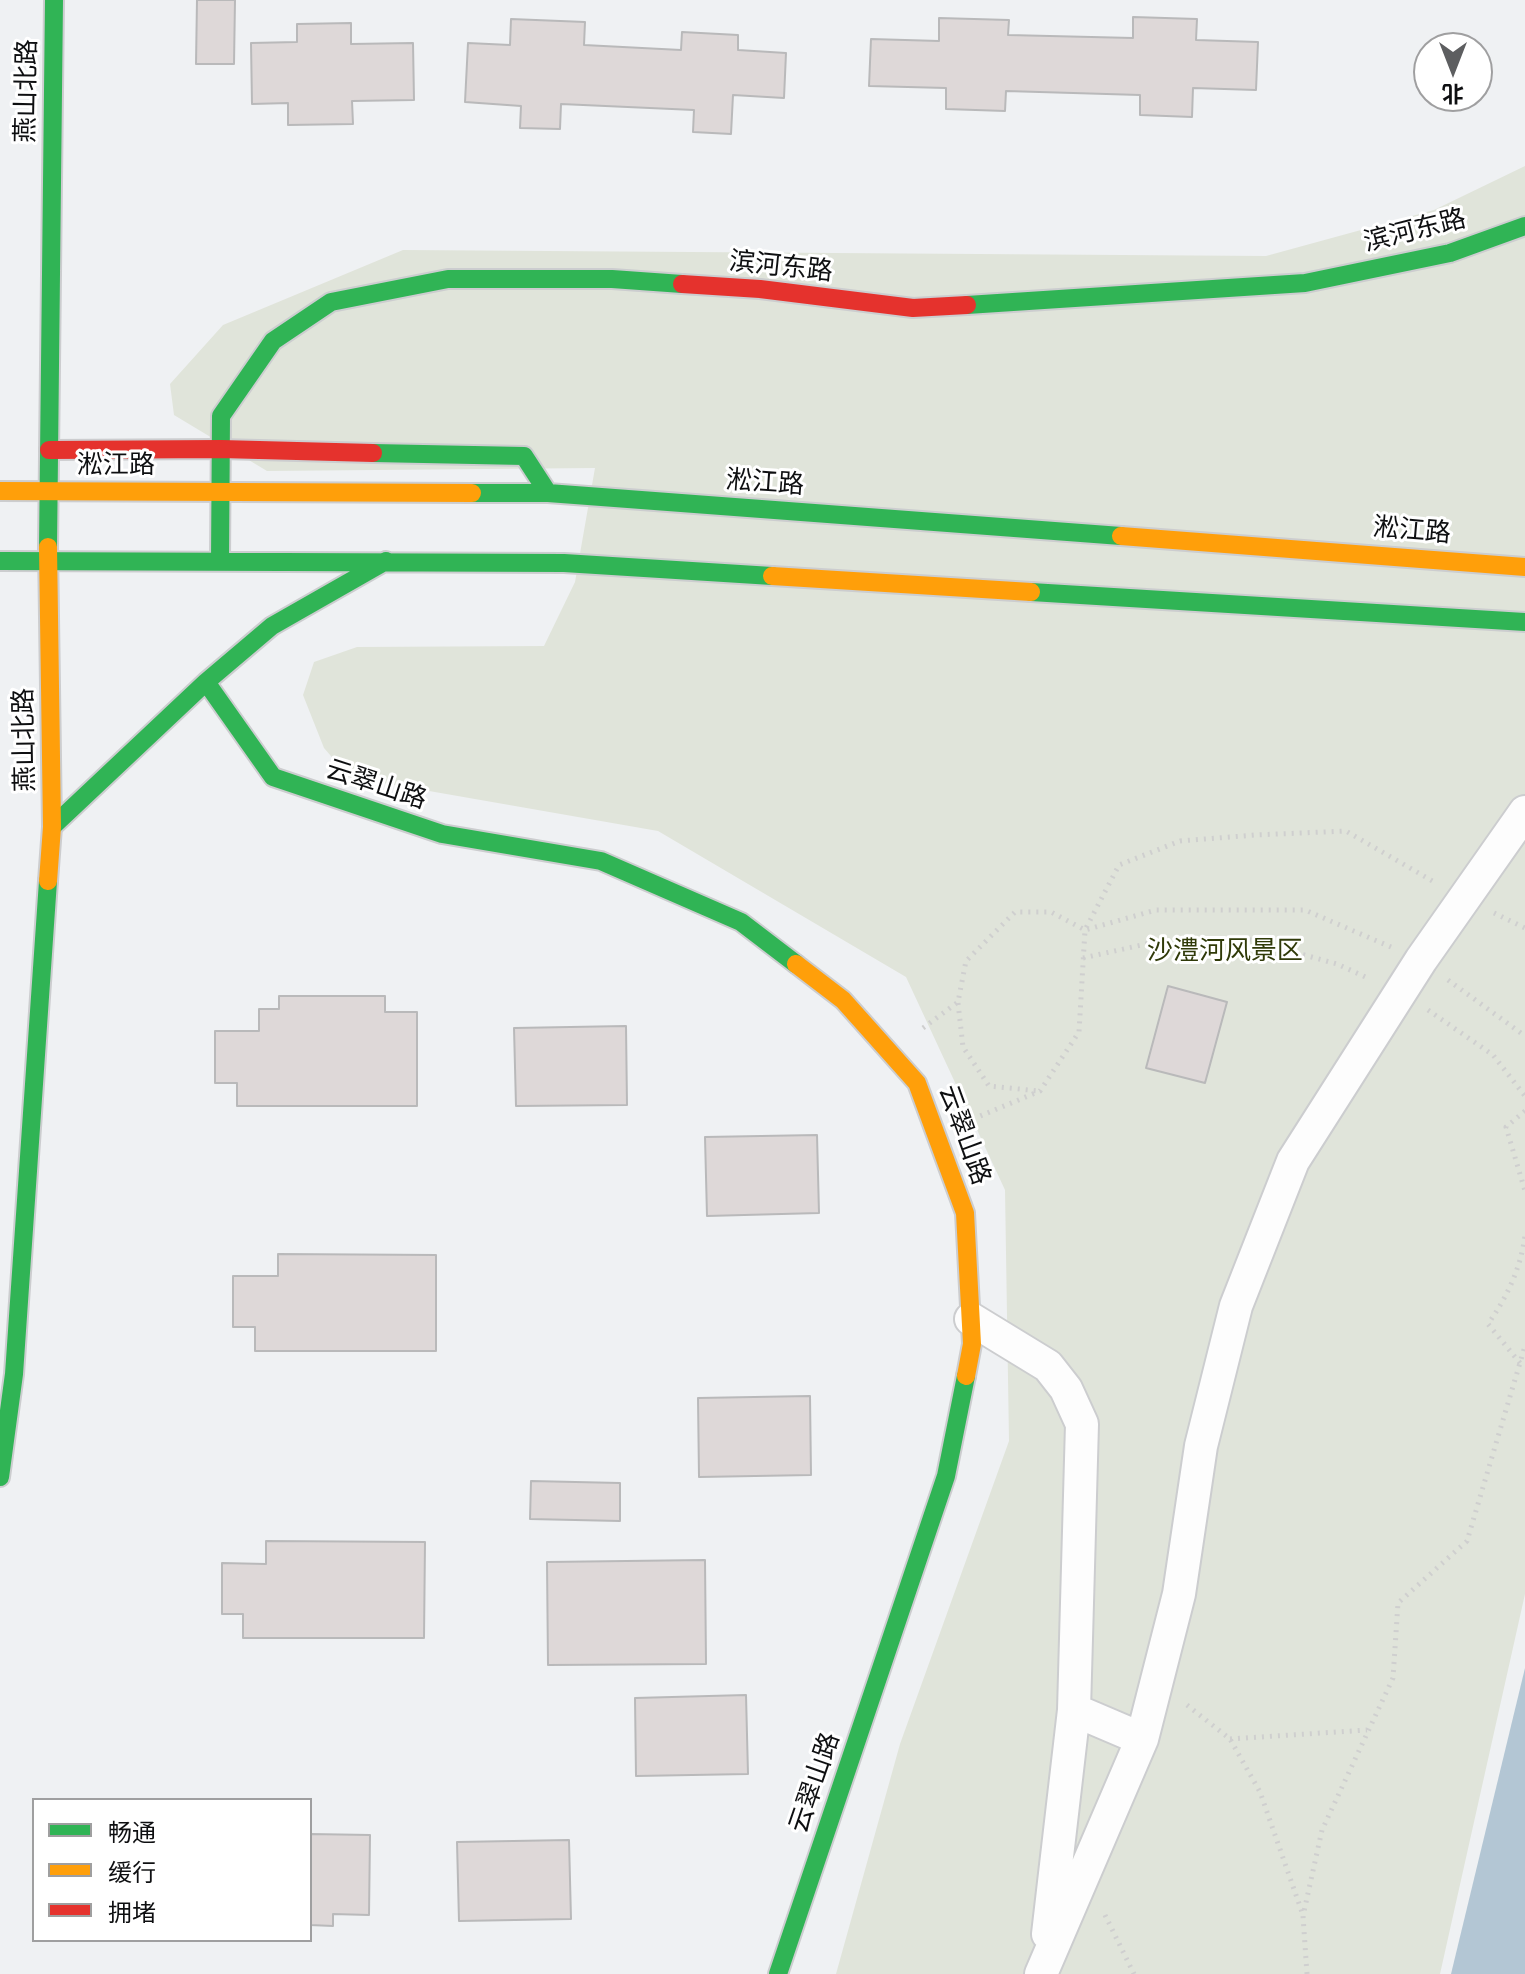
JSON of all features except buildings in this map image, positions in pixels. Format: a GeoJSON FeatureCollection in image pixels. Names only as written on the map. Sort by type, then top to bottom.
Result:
{"type":"FeatureCollection","features":[{"type":"Feature","properties":{"kind":"street","name":"燕山北路"},"geometry":{"type":"LineString","coordinates":[[0,1477],[14,1374],[52,827],[48,561],[54,0]]}},
{"type":"Feature","properties":{"kind":"street","name":"滨河东路"},"geometry":{"type":"LineString","coordinates":[[220,561],[221,416],[273,341],[331,302],[448,279],[612,279],[760,289],[913,308],[1131,296],[1305,283],[1450,253],[1525,226]]}},
{"type":"Feature","properties":{"kind":"street"},"geometry":{"type":"LineString","coordinates":[[49,450],[221,449],[524,456],[548,493]]}},
{"type":"Feature","properties":{"kind":"street","name":"淞江路"},"geometry":{"type":"LineString","coordinates":[[0,491],[548,493],[1525,567]]}},
{"type":"Feature","properties":{"kind":"street"},"geometry":{"type":"LineString","coordinates":[[0,561],[564,563],[1525,622]]}},
{"type":"Feature","properties":{"kind":"street"},"geometry":{"type":"LineString","coordinates":[[52,827],[206,682],[272,626],[386,561]]}},
{"type":"Feature","properties":{"kind":"street","name":"云翠山路"},"geometry":{"type":"LineString","coordinates":[[206,682],[273,777],[442,834],[601,861],[741,922],[843,1000],[917,1083],[965,1213],[972,1344],[946,1476],[778,1974]]}},
{"type":"Feature","properties":{"kind":"street"},"geometry":{"type":"LineString","coordinates":[[1043,1970],[1142,1739],[1179,1594],[1201,1446],[1236,1306],[1293,1161],[1421,960],[1525,812]]}},
{"type":"Feature","properties":{"kind":"street"},"geometry":{"type":"LineString","coordinates":[[971,1319],[1048,1366],[1066,1389],[1082,1424],[1074,1710],[1043,1970]]}},
{"type":"Feature","properties":{"kind":"street"},"geometry":{"type":"LineString","coordinates":[[1074,1710],[1142,1739]]}},
{"type":"Feature","properties":{"kind":"path"},"geometry":{"type":"LineString","coordinates":[[936,1135],[1040,1091],[1079,1032],[1085,930],[1119,865],[1180,841],[1346,831],[1463,898],[1525,928]]}},
{"type":"Feature","properties":{"kind":"path"},"geometry":{"type":"LineString","coordinates":[[1040,1091],[989,1086],[963,1047],[958,1002],[966,961],[1015,912],[1051,912],[1085,930],[1156,910],[1305,910],[1421,960],[1525,1036]]}},
{"type":"Feature","properties":{"kind":"path"},"geometry":{"type":"LineString","coordinates":[[1083,958],[1155,942],[1247,939],[1337,964],[1402,993],[1493,1055],[1525,1096]]}},
{"type":"Feature","properties":{"kind":"path"},"geometry":{"type":"LineString","coordinates":[[890,1053],[958,1002]]}},
{"type":"Feature","properties":{"kind":"path"},"geometry":{"type":"LineString","coordinates":[[1525,1111],[1506,1127],[1525,1191]]}},
{"type":"Feature","properties":{"kind":"path"},"geometry":{"type":"LineString","coordinates":[[1520,1363],[1488,1324],[1502,1303],[1522,1257],[1525,1235]]}},
{"type":"Feature","properties":{"kind":"path"},"geometry":{"type":"LineString","coordinates":[[1303,1916],[1322,1830],[1393,1678],[1398,1603],[1467,1541],[1525,1346]]}},
{"type":"Feature","properties":{"kind":"path"},"geometry":{"type":"LineString","coordinates":[[1157,1681],[1230,1739],[1260,1792],[1303,1916],[1307,1974]]}},
{"type":"Feature","properties":{"kind":"path"},"geometry":{"type":"LineString","coordinates":[[1230,1739],[1367,1730]]}},
{"type":"Feature","properties":{"kind":"path"},"geometry":{"type":"LineString","coordinates":[[1085,1875],[1134,1974]]}},
{"type":"Feature","properties":{"kind":"green space","name":"沙澧河风景区"},"geometry":{"type":"Polygon","coordinates":[[[1525,166],[1525,1594],[1440,1974],[836,1974],[900,1744],[1009,1441],[1005,1190],[906,977],[658,831],[349,777],[324,748],[303,695],[314,662],[357,647],[544,646],[575,582],[595,468],[267,471],[174,415],[170,384],[223,325],[403,250],[1266,256],[1434,210],[1525,166]]]}},
{"type":"Feature","properties":{"kind":"water"},"geometry":{"type":"Polygon","coordinates":[[[1525,1668],[1525,1974],[1451,1974],[1525,1668]]]}},
{"type":"Feature","properties":{"kind":"traffic: fast"},"geometry":{"type":"LineString","coordinates":[[48,547],[54,0]]}},
{"type":"Feature","properties":{"kind":"traffic: fast"},"geometry":{"type":"LineString","coordinates":[[967,305],[1305,283],[1450,253],[1525,226]]}},
{"type":"Feature","properties":{"kind":"traffic: fast"},"geometry":{"type":"LineString","coordinates":[[220,561],[221,416],[273,341],[331,302],[448,279],[612,279],[682,284]]}},
{"type":"Feature","properties":{"kind":"traffic: fast"},"geometry":{"type":"LineString","coordinates":[[373,453],[524,456],[548,493]]}},
{"type":"Feature","properties":{"kind":"traffic: fast"},"geometry":{"type":"LineString","coordinates":[[472,493],[548,493],[1121,536]]}},
{"type":"Feature","properties":{"kind":"traffic: fast"},"geometry":{"type":"LineString","coordinates":[[0,561],[564,563],[772,576]]}},
{"type":"Feature","properties":{"kind":"traffic: fast"},"geometry":{"type":"LineString","coordinates":[[52,827],[206,682],[272,626],[386,561]]}},
{"type":"Feature","properties":{"kind":"traffic: fast"},"geometry":{"type":"LineString","coordinates":[[1031,592],[1525,622]]}},
{"type":"Feature","properties":{"kind":"traffic: fast"},"geometry":{"type":"LineString","coordinates":[[206,682],[273,777],[442,834],[601,861],[741,922],[796,964]]}},
{"type":"Feature","properties":{"kind":"traffic: fast"},"geometry":{"type":"LineString","coordinates":[[0,1477],[14,1374],[48,881]]}},
{"type":"Feature","properties":{"kind":"traffic: fast"},"geometry":{"type":"LineString","coordinates":[[778,1974],[946,1476],[966,1376]]}},
{"type":"Feature","properties":{"kind":"traffic: slow"},"geometry":{"type":"LineString","coordinates":[[0,491],[472,493]]}},
{"type":"Feature","properties":{"kind":"traffic: slow"},"geometry":{"type":"LineString","coordinates":[[1121,536],[1525,567]]}},
{"type":"Feature","properties":{"kind":"traffic: slow"},"geometry":{"type":"LineString","coordinates":[[48,547],[52,827],[48,881]]}},
{"type":"Feature","properties":{"kind":"traffic: slow"},"geometry":{"type":"LineString","coordinates":[[772,576],[1031,592]]}},
{"type":"Feature","properties":{"kind":"traffic: slow"},"geometry":{"type":"LineString","coordinates":[[796,964],[843,1000],[917,1083],[965,1213],[972,1344],[966,1376]]}},
{"type":"Feature","properties":{"kind":"traffic: jam"},"geometry":{"type":"LineString","coordinates":[[682,284],[760,289],[913,308],[967,305]]}},
{"type":"Feature","properties":{"kind":"traffic: jam"},"geometry":{"type":"LineString","coordinates":[[49,450],[221,449],[373,453]]}}]}
